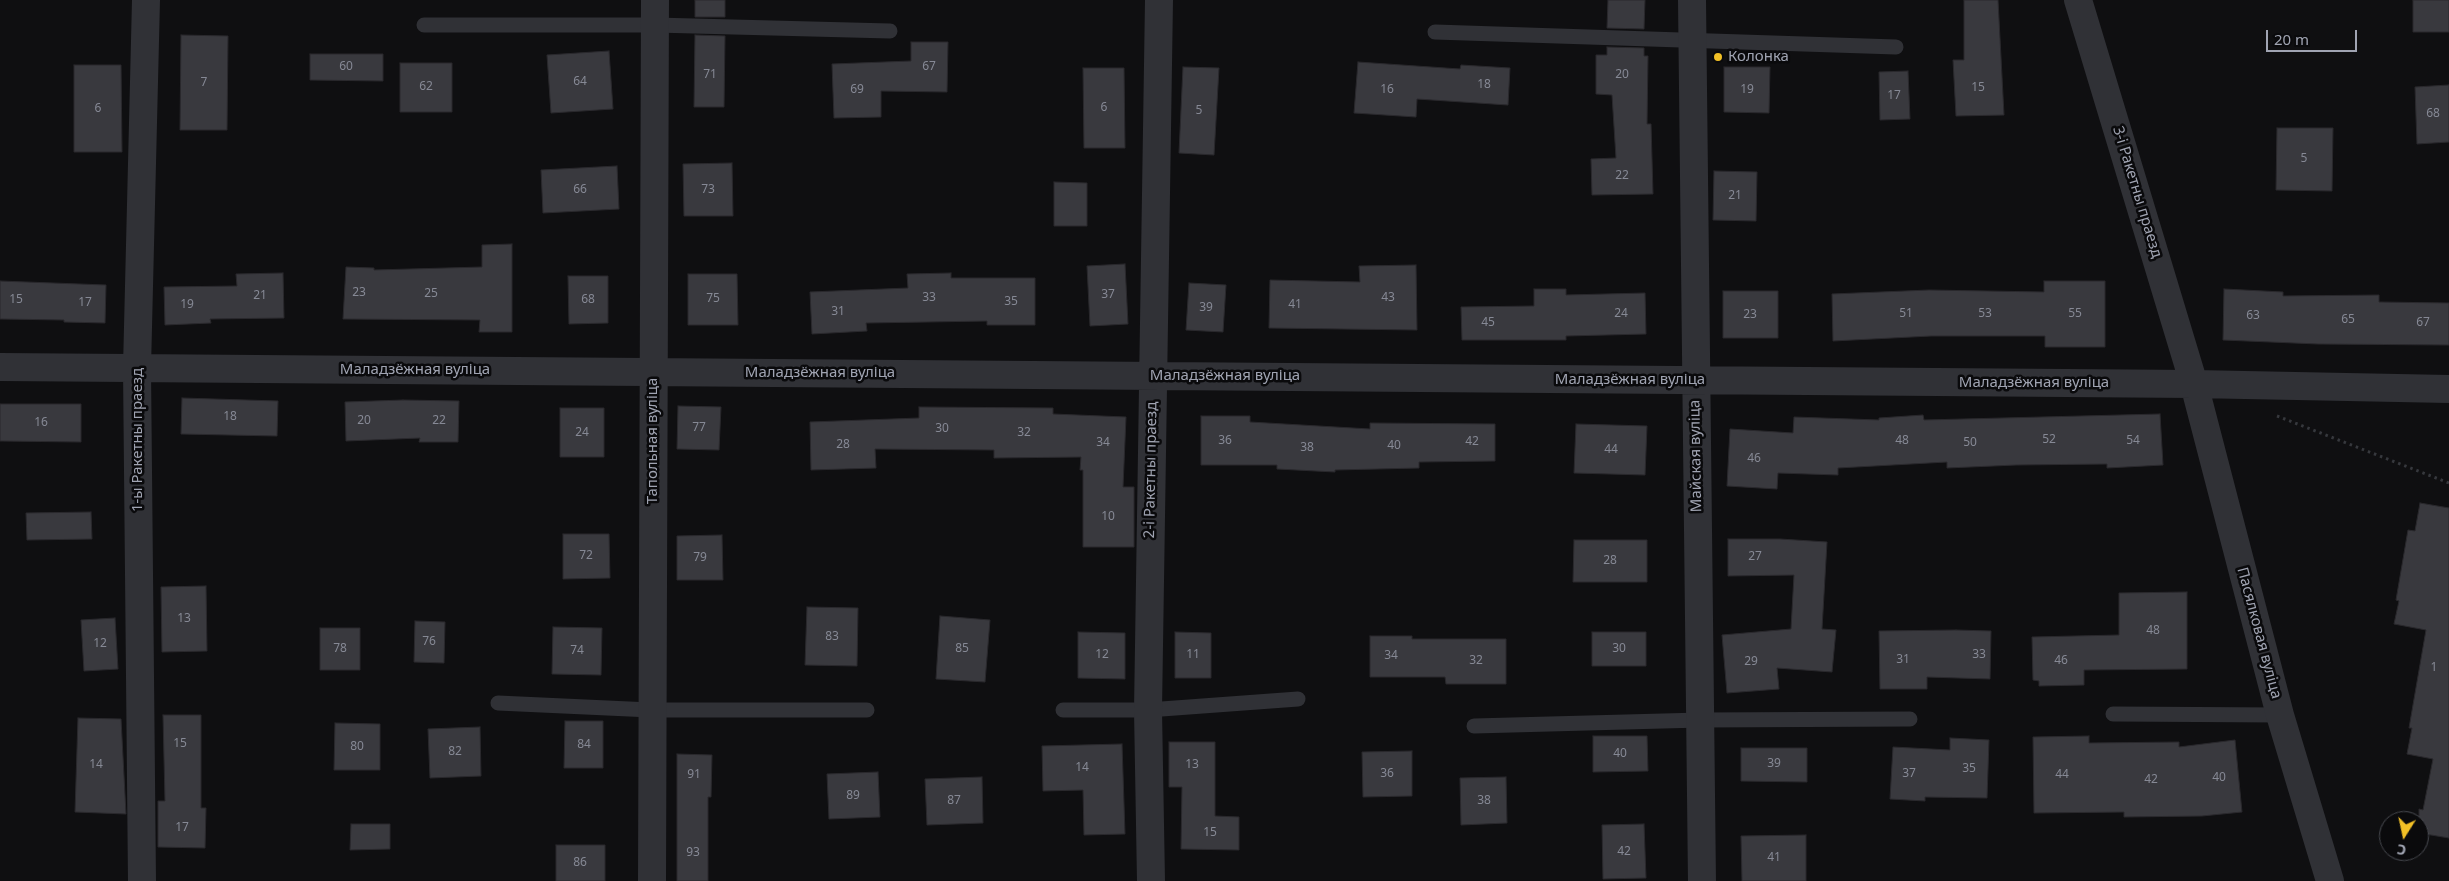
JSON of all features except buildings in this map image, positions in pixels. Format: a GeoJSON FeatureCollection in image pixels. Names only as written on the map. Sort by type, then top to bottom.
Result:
{"type":"FeatureCollection","features":[{"type":"Feature","properties":{"kind":"street","name":"1-ы Ракетны праезд"},"geometry":{"type":"LineString","coordinates":[[142,881],[138,368],[146,0]]}},
{"type":"Feature","properties":{"kind":"street","name":"2-і Ракетны праезд"},"geometry":{"type":"LineString","coordinates":[[1151,881],[1148,710],[1159,0]]}},
{"type":"Feature","properties":{"kind":"street","name":"Майская вуліца"},"geometry":{"type":"LineString","coordinates":[[1692,0],[1702,881]]}},
{"type":"Feature","properties":{"kind":"street","name":"3-і Ракетны праезд"},"geometry":{"type":"LineString","coordinates":[[2078,0],[2194,384]]}},
{"type":"Feature","properties":{"kind":"street","name":"Тапольная вуліца"},"geometry":{"type":"LineString","coordinates":[[652,881],[651,710],[655,13]]}},
{"type":"Feature","properties":{"kind":"street","name":"Маладзёжная вуліца"},"geometry":{"type":"LineString","coordinates":[[0,367],[2194,384],[2449,388]]}},
{"type":"Feature","properties":{"kind":"street","name":"Пасялковая вуліца"},"geometry":{"type":"LineString","coordinates":[[2194,384],[2280,715],[2330,881]]}},
{"type":"Feature","properties":{"kind":"lane"},"geometry":{"type":"LineString","coordinates":[[424,25],[655,13],[890,30]]}},
{"type":"Feature","properties":{"kind":"lane"},"geometry":{"type":"LineString","coordinates":[[1435,32],[1693,42],[1896,47]]}},
{"type":"Feature","properties":{"kind":"lane"},"geometry":{"type":"LineString","coordinates":[[1063,710],[1148,710],[1298,699]]}},
{"type":"Feature","properties":{"kind":"lane"},"geometry":{"type":"LineString","coordinates":[[498,703],[651,710],[867,710]]}},
{"type":"Feature","properties":{"kind":"lane"},"geometry":{"type":"LineString","coordinates":[[2113,714],[2280,715]]}},
{"type":"Feature","properties":{"kind":"lane"},"geometry":{"type":"LineString","coordinates":[[1474,726],[1701,720],[1910,719]]}},
{"type":"Feature","properties":{"kind":"path"},"geometry":{"type":"LineString","coordinates":[[2275,416],[2449,483]]}},
{"type":"Feature","properties":{"kind":"place","name":"Колонка"},"geometry":{"type":"Point","coordinates":[1718,57]}}]}
